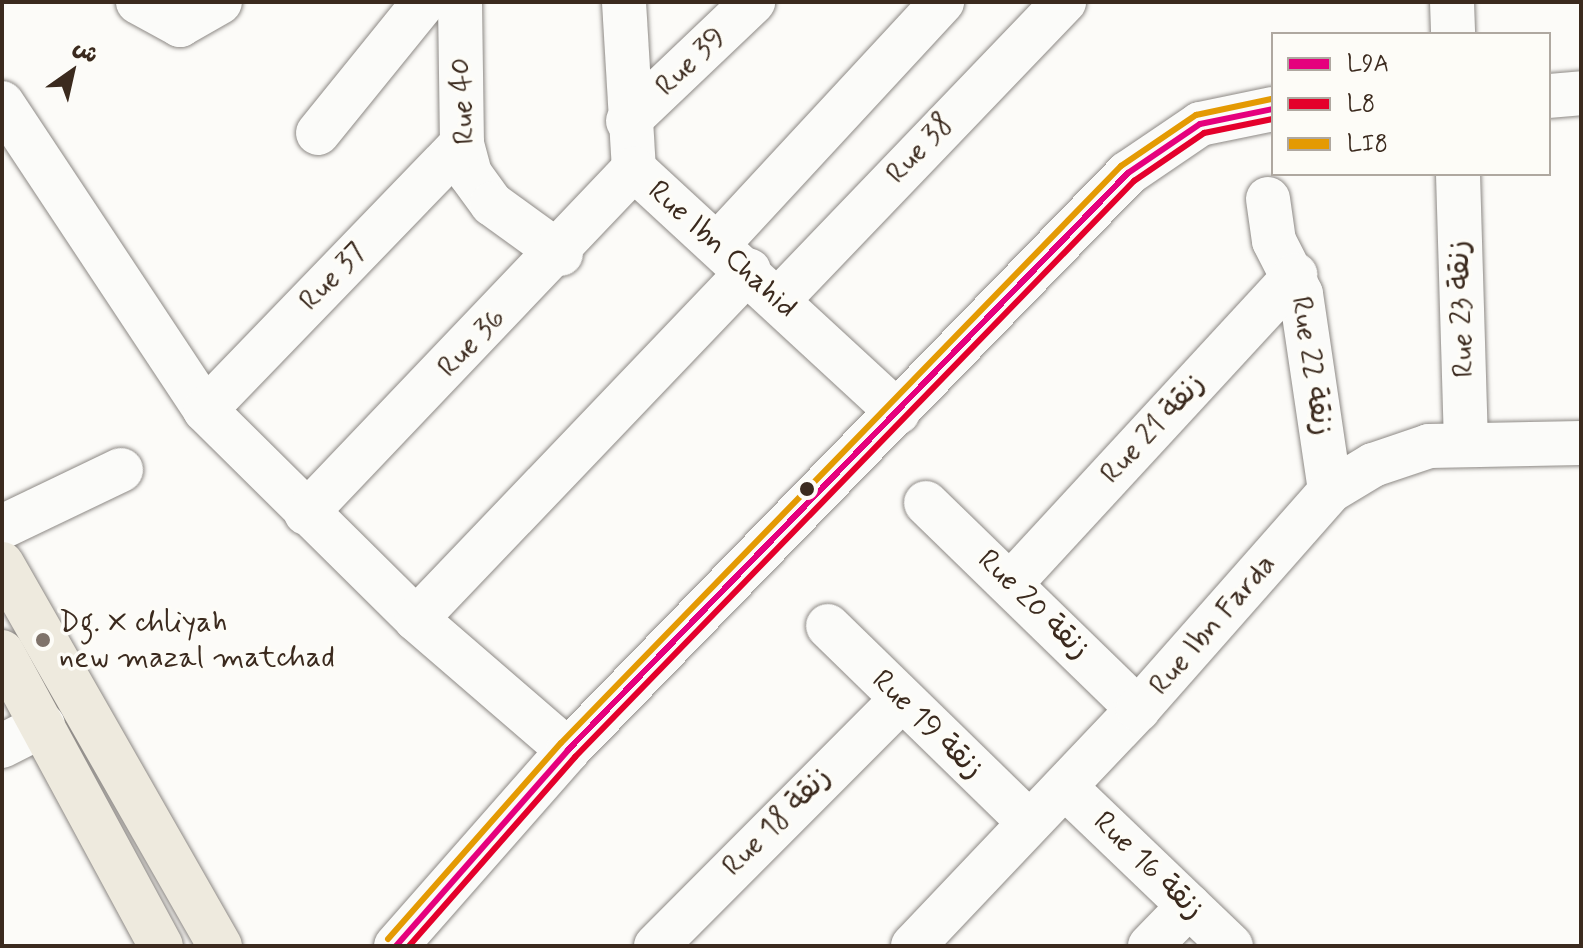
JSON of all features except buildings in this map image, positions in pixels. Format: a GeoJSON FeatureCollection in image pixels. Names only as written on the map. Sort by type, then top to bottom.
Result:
{"type":"FeatureCollection","features":[{"type":"Feature","properties":{"kind":"main road"},"geometry":{"type":"LineString","coordinates":[[2,564],[220,946]]}},
{"type":"Feature","properties":{"kind":"main road"},"geometry":{"type":"LineString","coordinates":[[2,652],[161,946]]}},
{"type":"Feature","properties":{"kind":"street"},"geometry":{"type":"LineString","coordinates":[[138,2],[180,25],[220,2]]}},
{"type":"Feature","properties":{"kind":"street"},"geometry":{"type":"LineString","coordinates":[[318,133],[424,2]]}},
{"type":"Feature","properties":{"kind":"street","name":"Rue 40"},"geometry":{"type":"LineString","coordinates":[[460,2],[462,144],[483,195],[561,254]]}},
{"type":"Feature","properties":{"kind":"street","name":"Rue Ibn Chahid"},"geometry":{"type":"LineString","coordinates":[[624,2],[628,121],[634,169],[749,271],[898,413]]}},
{"type":"Feature","properties":{"kind":"street","name":"Rue 39"},"geometry":{"type":"LineString","coordinates":[[628,121],[753,2]]}},
{"type":"Feature","properties":{"kind":"street"},"geometry":{"type":"LineString","coordinates":[[416,619],[749,271],[942,2]]}},
{"type":"Feature","properties":{"kind":"street","name":"Rue 38"},"geometry":{"type":"LineString","coordinates":[[749,271],[1064,2]]}},
{"type":"Feature","properties":{"kind":"street"},"geometry":{"type":"LineString","coordinates":[[1452,2],[1453,32]]}},
{"type":"Feature","properties":{"kind":"street"},"geometry":{"type":"LineString","coordinates":[[1551,96],[1581,93]]}},
{"type":"Feature","properties":{"kind":"street"},"geometry":{"type":"LineString","coordinates":[[2,103],[205,410],[416,619],[568,750]]}},
{"type":"Feature","properties":{"kind":"street"},"geometry":{"type":"LineString","coordinates":[[396,946],[568,750],[1160,145],[1215,119],[1271,109]]}},
{"type":"Feature","properties":{"kind":"street","name":"Rue 37"},"geometry":{"type":"LineString","coordinates":[[205,410],[462,144]]}},
{"type":"Feature","properties":{"kind":"street","name":"Rue 36"},"geometry":{"type":"LineString","coordinates":[[306,513],[561,254],[634,169]]}},
{"type":"Feature","properties":{"kind":"street","name":"Rue 23 زنقة"},"geometry":{"type":"LineString","coordinates":[[1458,176],[1466,445]]}},
{"type":"Feature","properties":{"kind":"street","name":"Rue 22 زنقة"},"geometry":{"type":"LineString","coordinates":[[1268,199],[1274,241],[1295,275],[1330,491]]}},
{"type":"Feature","properties":{"kind":"street","name":"Rue 21 زنقة"},"geometry":{"type":"LineString","coordinates":[[1012,582],[1295,275]]}},
{"type":"Feature","properties":{"kind":"street","name":"Rue Ibn Farda"},"geometry":{"type":"LineString","coordinates":[[913,946],[1138,709],[1330,491],[1395,456],[1466,445],[1581,443]]}},
{"type":"Feature","properties":{"kind":"street"},"geometry":{"type":"LineString","coordinates":[[2,527],[121,470]]}},
{"type":"Feature","properties":{"kind":"street","name":"Rue 20 زنقة"},"geometry":{"type":"LineString","coordinates":[[926,503],[1012,582],[1138,709]]}},
{"type":"Feature","properties":{"kind":"street","name":"Rue 19 زنقة"},"geometry":{"type":"LineString","coordinates":[[828,626],[900,701],[1029,822]]}},
{"type":"Feature","properties":{"kind":"street","name":"Rue 18 زنقة"},"geometry":{"type":"LineString","coordinates":[[656,946],[900,701]]}},
{"type":"Feature","properties":{"kind":"street"},"geometry":{"type":"LineString","coordinates":[[2,746],[43,725]]}},
{"type":"Feature","properties":{"kind":"street","name":"Rue 16 زنقة"},"geometry":{"type":"LineString","coordinates":[[1065,787],[1231,946]]}},
{"type":"Feature","properties":{"kind":"street"},"geometry":{"type":"LineString","coordinates":[[1150,946],[1189,906]]}},
{"type":"Feature","properties":{"kind":"transit line","name":"LI8"},"geometry":{"type":"LineString","coordinates":[[388,939],[561,743],[1121,166],[1196,115],[1271,99]]}},
{"type":"Feature","properties":{"kind":"transit line","name":"L9A"},"geometry":{"type":"LineString","coordinates":[[396,946],[568,750],[1128,173],[1200,124],[1271,109]]}},
{"type":"Feature","properties":{"kind":"transit line","name":"L8"},"geometry":{"type":"LineString","coordinates":[[409,946],[575,757],[1134,181],[1204,133],[1271,119]]}},
{"type":"Feature","properties":{"kind":"place","name":"Dg. X chliyah new mazal matchad"},"geometry":{"type":"Point","coordinates":[43,640]}}]}
